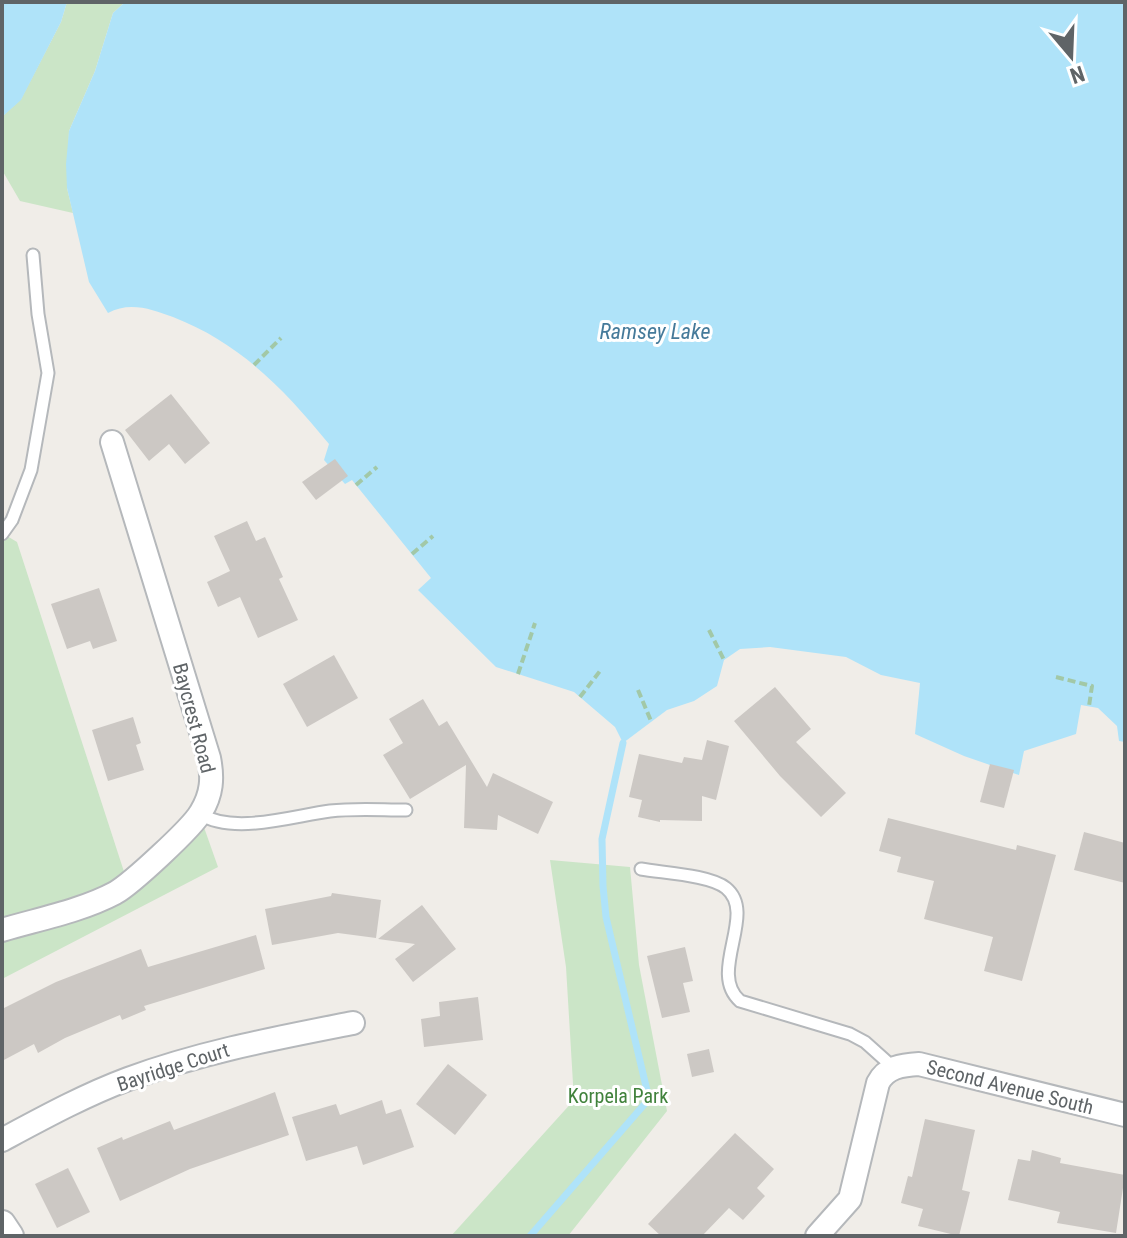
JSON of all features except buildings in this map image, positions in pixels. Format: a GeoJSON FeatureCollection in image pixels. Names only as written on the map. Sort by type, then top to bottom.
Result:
{"type":"FeatureCollection","features":[{"type":"Feature","properties":{"kind":"street","name":"Baycrest Road"},"geometry":{"type":"LineString","coordinates":[[2,930],[80,907],[116,892],[146,868],[200,814],[209,796],[213,777],[209,758],[112,442]]}},
{"type":"Feature","properties":{"kind":"street","name":"Bayridge Court"},"geometry":{"type":"LineString","coordinates":[[2,1140],[87,1096],[158,1068],[250,1043],[353,1023]]}},
{"type":"Feature","properties":{"kind":"street","name":"Second Avenue South"},"geometry":{"type":"LineString","coordinates":[[894,1068],[919,1064],[1125,1115]]}},
{"type":"Feature","properties":{"kind":"street"},"geometry":{"type":"LineString","coordinates":[[817,1236],[850,1199],[878,1083],[882,1075],[894,1068]]}},
{"type":"Feature","properties":{"kind":"street"},"geometry":{"type":"LineString","coordinates":[[2,1224],[10,1236]]}},
{"type":"Feature","properties":{"kind":"lane"},"geometry":{"type":"LineString","coordinates":[[2,534],[12,520],[31,470],[48,373],[38,314],[33,255]]}},
{"type":"Feature","properties":{"kind":"lane"},"geometry":{"type":"LineString","coordinates":[[200,814],[213,822],[236,824],[333,811],[406,810]]}},
{"type":"Feature","properties":{"kind":"lane"},"geometry":{"type":"LineString","coordinates":[[641,869],[712,881],[726,888],[732,896],[737,920],[729,982],[732,994],[740,1001],[850,1034],[865,1042],[894,1068]]}},
{"type":"Feature","properties":{"kind":"path"},"geometry":{"type":"LineString","coordinates":[[254,365],[281,338]]}},
{"type":"Feature","properties":{"kind":"path"},"geometry":{"type":"LineString","coordinates":[[356,485],[377,467]]}},
{"type":"Feature","properties":{"kind":"path"},"geometry":{"type":"LineString","coordinates":[[412,554],[433,536]]}},
{"type":"Feature","properties":{"kind":"path"},"geometry":{"type":"LineString","coordinates":[[518,674],[535,623]]}},
{"type":"Feature","properties":{"kind":"path"},"geometry":{"type":"LineString","coordinates":[[709,630],[724,660]]}},
{"type":"Feature","properties":{"kind":"path"},"geometry":{"type":"LineString","coordinates":[[580,697],[600,671]]}},
{"type":"Feature","properties":{"kind":"path"},"geometry":{"type":"LineString","coordinates":[[1056,677],[1092,686],[1089,706]]}},
{"type":"Feature","properties":{"kind":"path"},"geometry":{"type":"LineString","coordinates":[[638,690],[651,721]]}},
{"type":"Feature","properties":{"kind":"green space"},"geometry":{"type":"Polygon","coordinates":[[[67,2],[125,2],[113,13],[95,71],[69,131],[67,188],[73,213],[20,201],[2,170],[2,117],[21,99],[61,22],[67,2]]]}},
{"type":"Feature","properties":{"kind":"green space"},"geometry":{"type":"Polygon","coordinates":[[[2,533],[17,542],[128,884],[200,816],[218,867],[2,979],[2,533]]]}},
{"type":"Feature","properties":{"kind":"green space","name":"Korpela Park"},"geometry":{"type":"Polygon","coordinates":[[[550,860],[630,867],[639,965],[667,1111],[568,1236],[451,1236],[574,1100],[566,967],[550,860]]]}},
{"type":"Feature","properties":{"kind":"water"},"geometry":{"type":"Polygon","coordinates":[[[2,2],[67,2],[61,22],[21,100],[2,117],[2,2]]]}},
{"type":"Feature","properties":{"kind":"water","name":"Ramsey Lake"},"geometry":{"type":"Polygon","coordinates":[[[125,2],[1125,2],[1125,742],[1119,741],[1117,726],[1098,708],[1081,705],[1076,734],[1024,751],[1019,775],[964,756],[915,734],[920,683],[881,675],[846,657],[770,647],[740,649],[724,660],[717,686],[694,701],[667,710],[623,743],[615,727],[574,692],[496,667],[418,590],[431,578],[352,480],[345,484],[324,460],[329,444],[278,387],[219,340],[173,317],[132,307],[108,313],[89,282],[67,188],[69,131],[95,71],[113,13],[125,2]]]}},
{"type":"Feature","properties":{"kind":"waterway"},"geometry":{"type":"LineString","coordinates":[[530,1236],[649,1099],[606,917],[603,886],[602,839],[623,743]]}}]}
